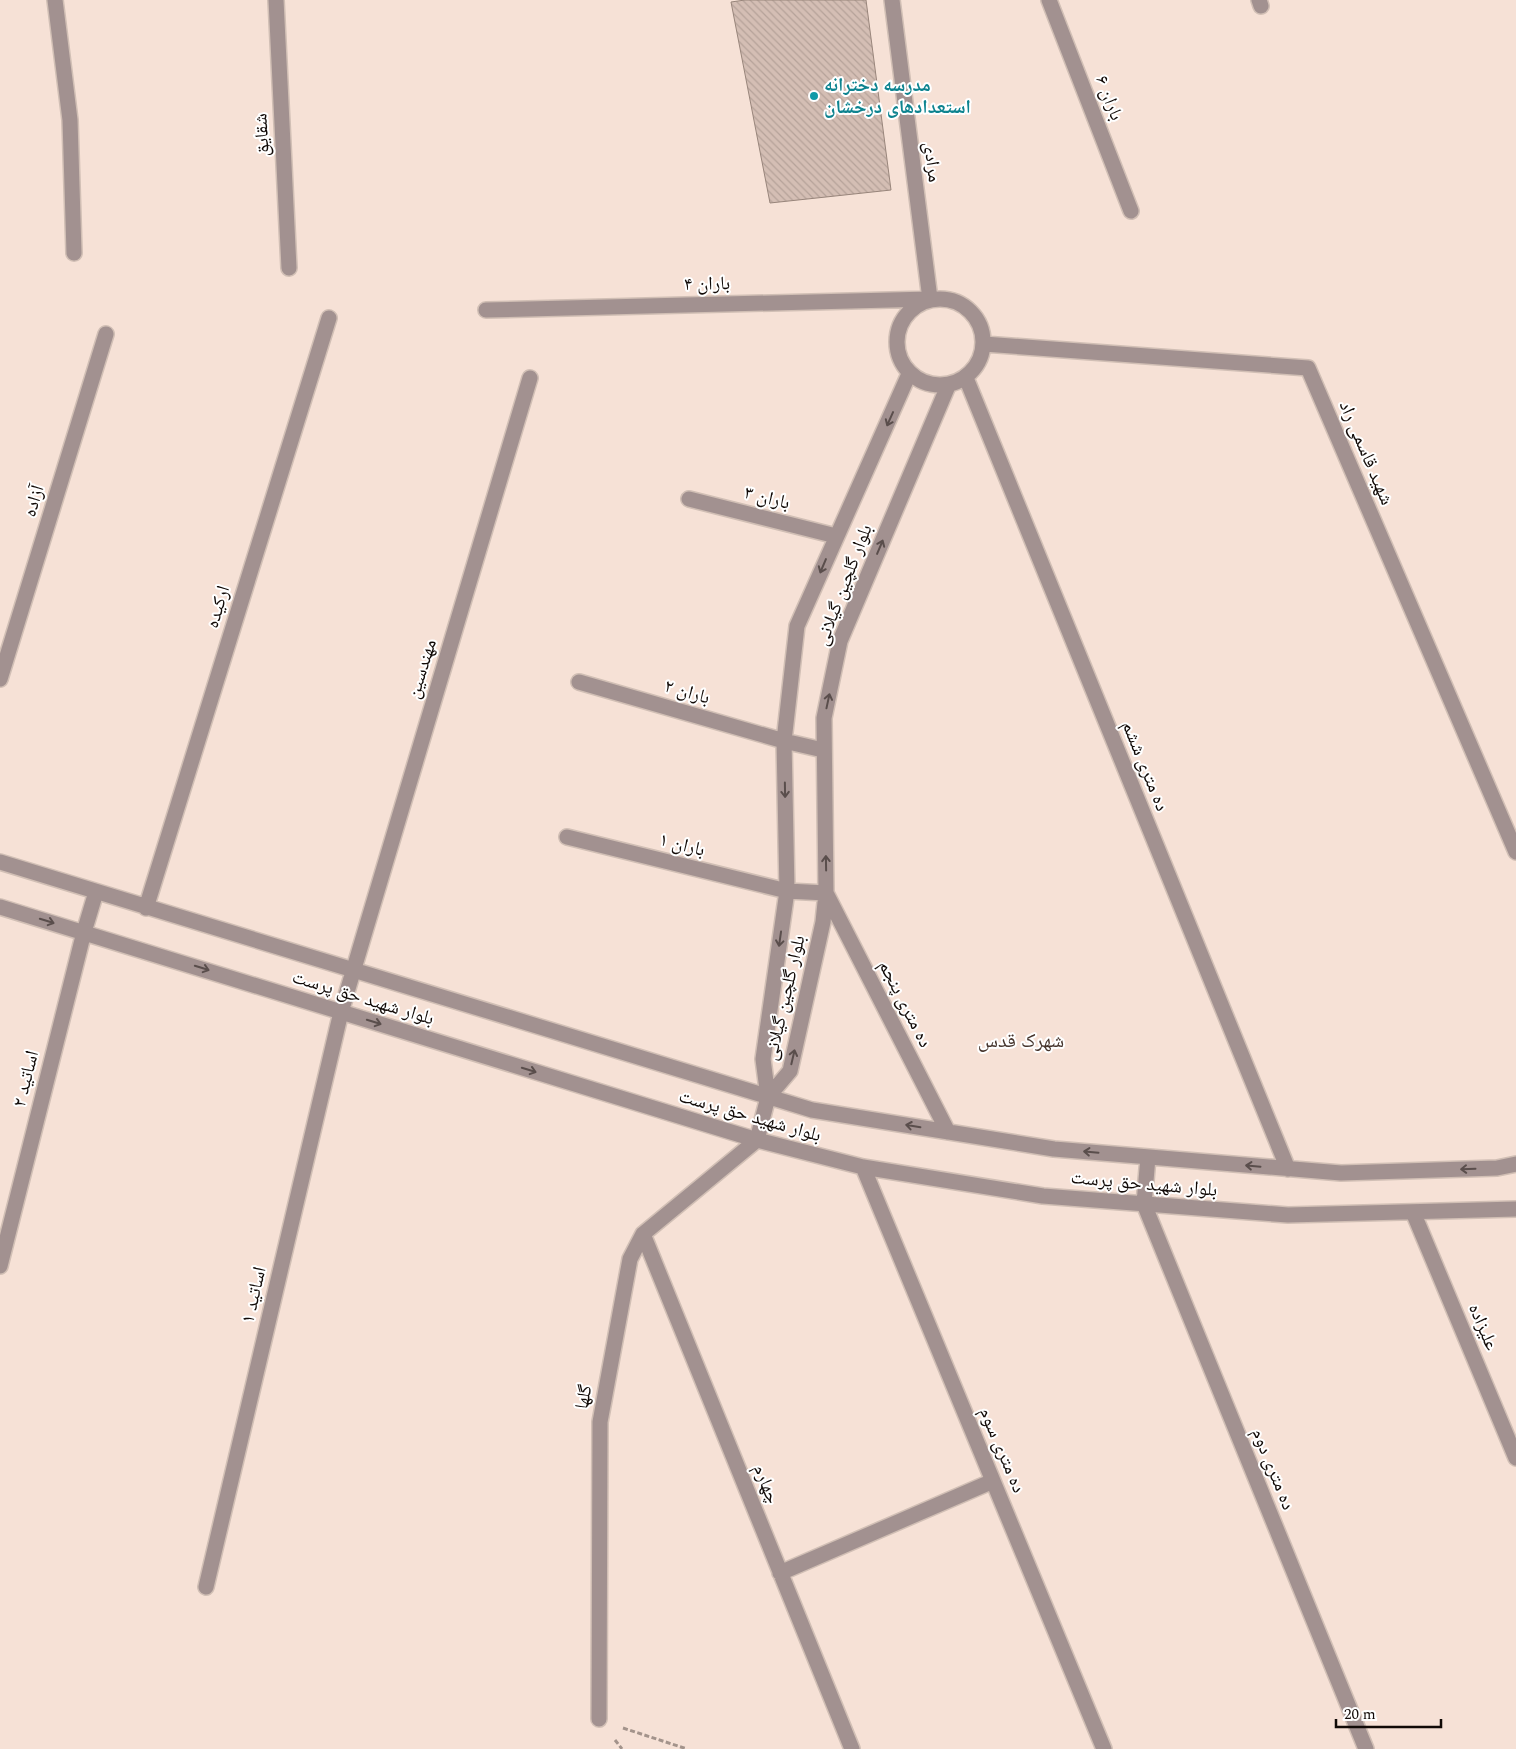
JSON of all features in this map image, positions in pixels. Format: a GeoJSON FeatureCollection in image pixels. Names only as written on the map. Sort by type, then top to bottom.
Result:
{"type":"FeatureCollection","features":[{"type":"Feature","properties":{"kind":"street"},"geometry":{"type":"LineString","coordinates":[[55,0],[70,120],[74,253]]}},
{"type":"Feature","properties":{"kind":"street","name":"شقایق"},"geometry":{"type":"LineString","coordinates":[[276,0],[289,268]]}},
{"type":"Feature","properties":{"kind":"street","name":"مرادی"},"geometry":{"type":"LineString","coordinates":[[892,0],[930,298]]}},
{"type":"Feature","properties":{"kind":"street","name":"باران ۶"},"geometry":{"type":"LineString","coordinates":[[1049,0],[1131,211]]}},
{"type":"Feature","properties":{"kind":"street"},"geometry":{"type":"LineString","coordinates":[[930,298],[956,300],[977,318],[984,344],[979,363],[966,378],[948,386],[927,384],[909,374],[896,350],[900,323],[912,308],[930,298]]}},
{"type":"Feature","properties":{"kind":"street","name":"باران ۴"},"geometry":{"type":"LineString","coordinates":[[486,310],[930,298]]}},
{"type":"Feature","properties":{"kind":"street","name":"ارکیده"},"geometry":{"type":"LineString","coordinates":[[146,908],[329,318]]}},
{"type":"Feature","properties":{"kind":"street","name":"آزاده"},"geometry":{"type":"LineString","coordinates":[[0,679],[106,334]]}},
{"type":"Feature","properties":{"kind":"street","name":"شهید قاسمی راد"},"geometry":{"type":"LineString","coordinates":[[984,344],[1308,368],[1516,852]]}},
{"type":"Feature","properties":{"kind":"street","name":"بلوار گلچین گیلانی"},"geometry":{"type":"LineString","coordinates":[[768,1097],[763,1059],[787,891],[784,742],[797,626],[836,536],[853,504],[909,374]]}},
{"type":"Feature","properties":{"kind":"street","name":"مهندسین"},"geometry":{"type":"LineString","coordinates":[[342,1012],[530,378]]}},
{"type":"Feature","properties":{"kind":"street","name":"ده متری ششم"},"geometry":{"type":"LineString","coordinates":[[966,378],[1288,1169]]}},
{"type":"Feature","properties":{"kind":"street","name":"بلوار گلچین گیلانی"},"geometry":{"type":"LineString","coordinates":[[768,1097],[790,1071],[823,922],[826,893],[824,718],[840,641],[948,386]]}},
{"type":"Feature","properties":{"kind":"street","name":"باران ۳"},"geometry":{"type":"LineString","coordinates":[[689,499],[836,536]]}},
{"type":"Feature","properties":{"kind":"street","name":"باران ۲"},"geometry":{"type":"LineString","coordinates":[[579,682],[784,742],[823,750]]}},
{"type":"Feature","properties":{"kind":"street","name":"باران ۱"},"geometry":{"type":"LineString","coordinates":[[567,837],[787,891],[826,893]]}},
{"type":"Feature","properties":{"kind":"street","name":"بلوار شهید حق پرست"},"geometry":{"type":"LineString","coordinates":[[0,862],[353,972],[812,1110],[1054,1149],[1340,1173],[1497,1168],[1516,1164]]}},
{"type":"Feature","properties":{"kind":"street","name":"اساتید ۲"},"geometry":{"type":"LineString","coordinates":[[0,1266],[84,932],[96,892]]}},
{"type":"Feature","properties":{"kind":"street","name":"ده متری پنجم"},"geometry":{"type":"LineString","coordinates":[[826,893],[948,1132]]}},
{"type":"Feature","properties":{"kind":"street","name":"بلوار شهید حق پرست"},"geometry":{"type":"LineString","coordinates":[[0,907],[757,1140],[863,1167],[1043,1196],[1288,1215],[1516,1209]]}},
{"type":"Feature","properties":{"kind":"street","name":"اساتید ۱"},"geometry":{"type":"LineString","coordinates":[[206,1587],[342,1012]]}},
{"type":"Feature","properties":{"kind":"street"},"geometry":{"type":"LineString","coordinates":[[757,1140],[768,1097]]}},
{"type":"Feature","properties":{"kind":"street","name":"گلها"},"geometry":{"type":"LineString","coordinates":[[599,1720],[600,1422],[630,1259],[643,1234],[757,1140]]}},
{"type":"Feature","properties":{"kind":"street"},"geometry":{"type":"LineString","coordinates":[[1144,1204],[1148,1157]]}},
{"type":"Feature","properties":{"kind":"street","name":"ده متری سوم"},"geometry":{"type":"LineString","coordinates":[[863,1167],[1104,1749]]}},
{"type":"Feature","properties":{"kind":"street","name":"ده متری دوم"},"geometry":{"type":"LineString","coordinates":[[1144,1204],[1366,1749]]}},
{"type":"Feature","properties":{"kind":"street","name":"علیزاده"},"geometry":{"type":"LineString","coordinates":[[1413,1212],[1516,1458]]}},
{"type":"Feature","properties":{"kind":"street","name":"چهارم"},"geometry":{"type":"LineString","coordinates":[[643,1234],[852,1749]]}},
{"type":"Feature","properties":{"kind":"street"},"geometry":{"type":"LineString","coordinates":[[780,1573],[993,1481]]}},
{"type":"Feature","properties":{"kind":"path"},"geometry":{"type":"LineString","coordinates":[[599,1720],[687,1749]]}},
{"type":"Feature","properties":{"kind":"building","name":"مدرسه دخترانه استعدادهای درخشان"},"geometry":{"type":"Polygon","coordinates":[[[745,0],[866,0],[891,190],[770,203],[731,2],[745,0]]]}},
{"type":"Feature","properties":{"kind":"place","name":"مدرسه دخترانه استعدادهای درخشان"},"geometry":{"type":"Point","coordinates":[814,96]}},
{"type":"Feature","properties":{"kind":"district","name":"شهرک قدس"},"geometry":{"type":"Point","coordinates":[1021,1041]}}]}
